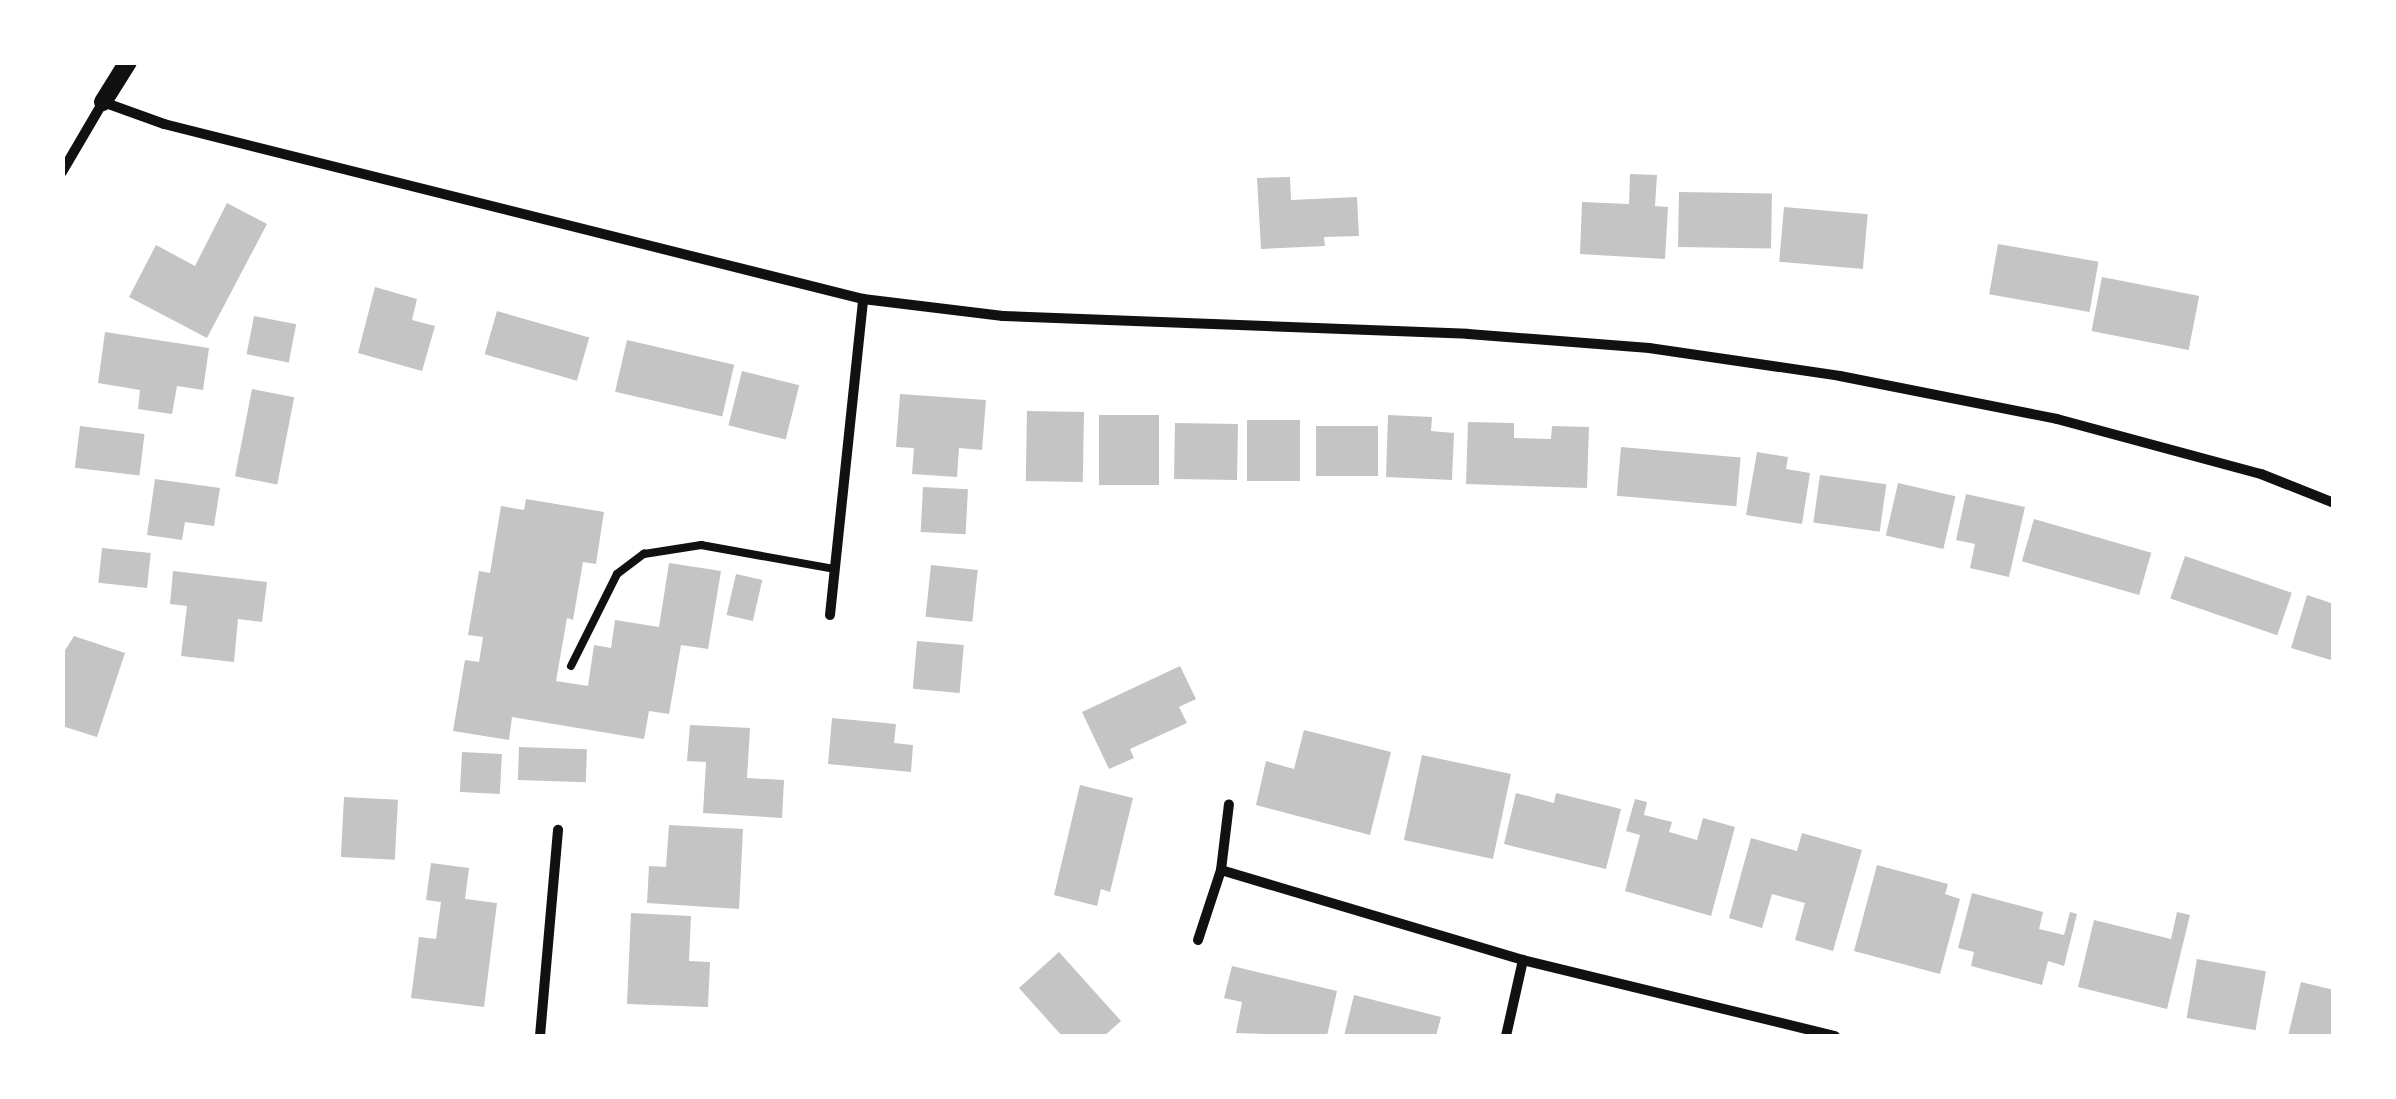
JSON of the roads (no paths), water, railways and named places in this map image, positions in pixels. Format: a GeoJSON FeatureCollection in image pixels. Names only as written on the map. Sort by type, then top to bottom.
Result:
{"type":"FeatureCollection","features":[{"type":"Feature","properties":{"kind":"street"},"geometry":{"type":"LineString","coordinates":[[62,172],[128,62]]}},
{"type":"Feature","properties":{"kind":"street"},"geometry":{"type":"LineString","coordinates":[[103,102],[182,129],[864,299],[1003,316],[1468,334],[1649,348],[1840,376],[2057,419],[2260,474],[2334,504]]}},
{"type":"Feature","properties":{"kind":"street"},"geometry":{"type":"LineString","coordinates":[[830,615],[864,299]]}},
{"type":"Feature","properties":{"kind":"street"},"geometry":{"type":"LineString","coordinates":[[1198,940],[1220,870],[1230,804]]}},
{"type":"Feature","properties":{"kind":"street"},"geometry":{"type":"LineString","coordinates":[[540,1036],[558,830]]}},
{"type":"Feature","properties":{"kind":"street"},"geometry":{"type":"LineString","coordinates":[[1220,870],[1524,960],[1835,1036]]}},
{"type":"Feature","properties":{"kind":"street"},"geometry":{"type":"LineString","coordinates":[[1506,1036],[1524,960]]}},
{"type":"Feature","properties":{"kind":"lane"},"geometry":{"type":"LineString","coordinates":[[571,666],[607,588],[644,554],[701,545],[834,569]]}}]}
